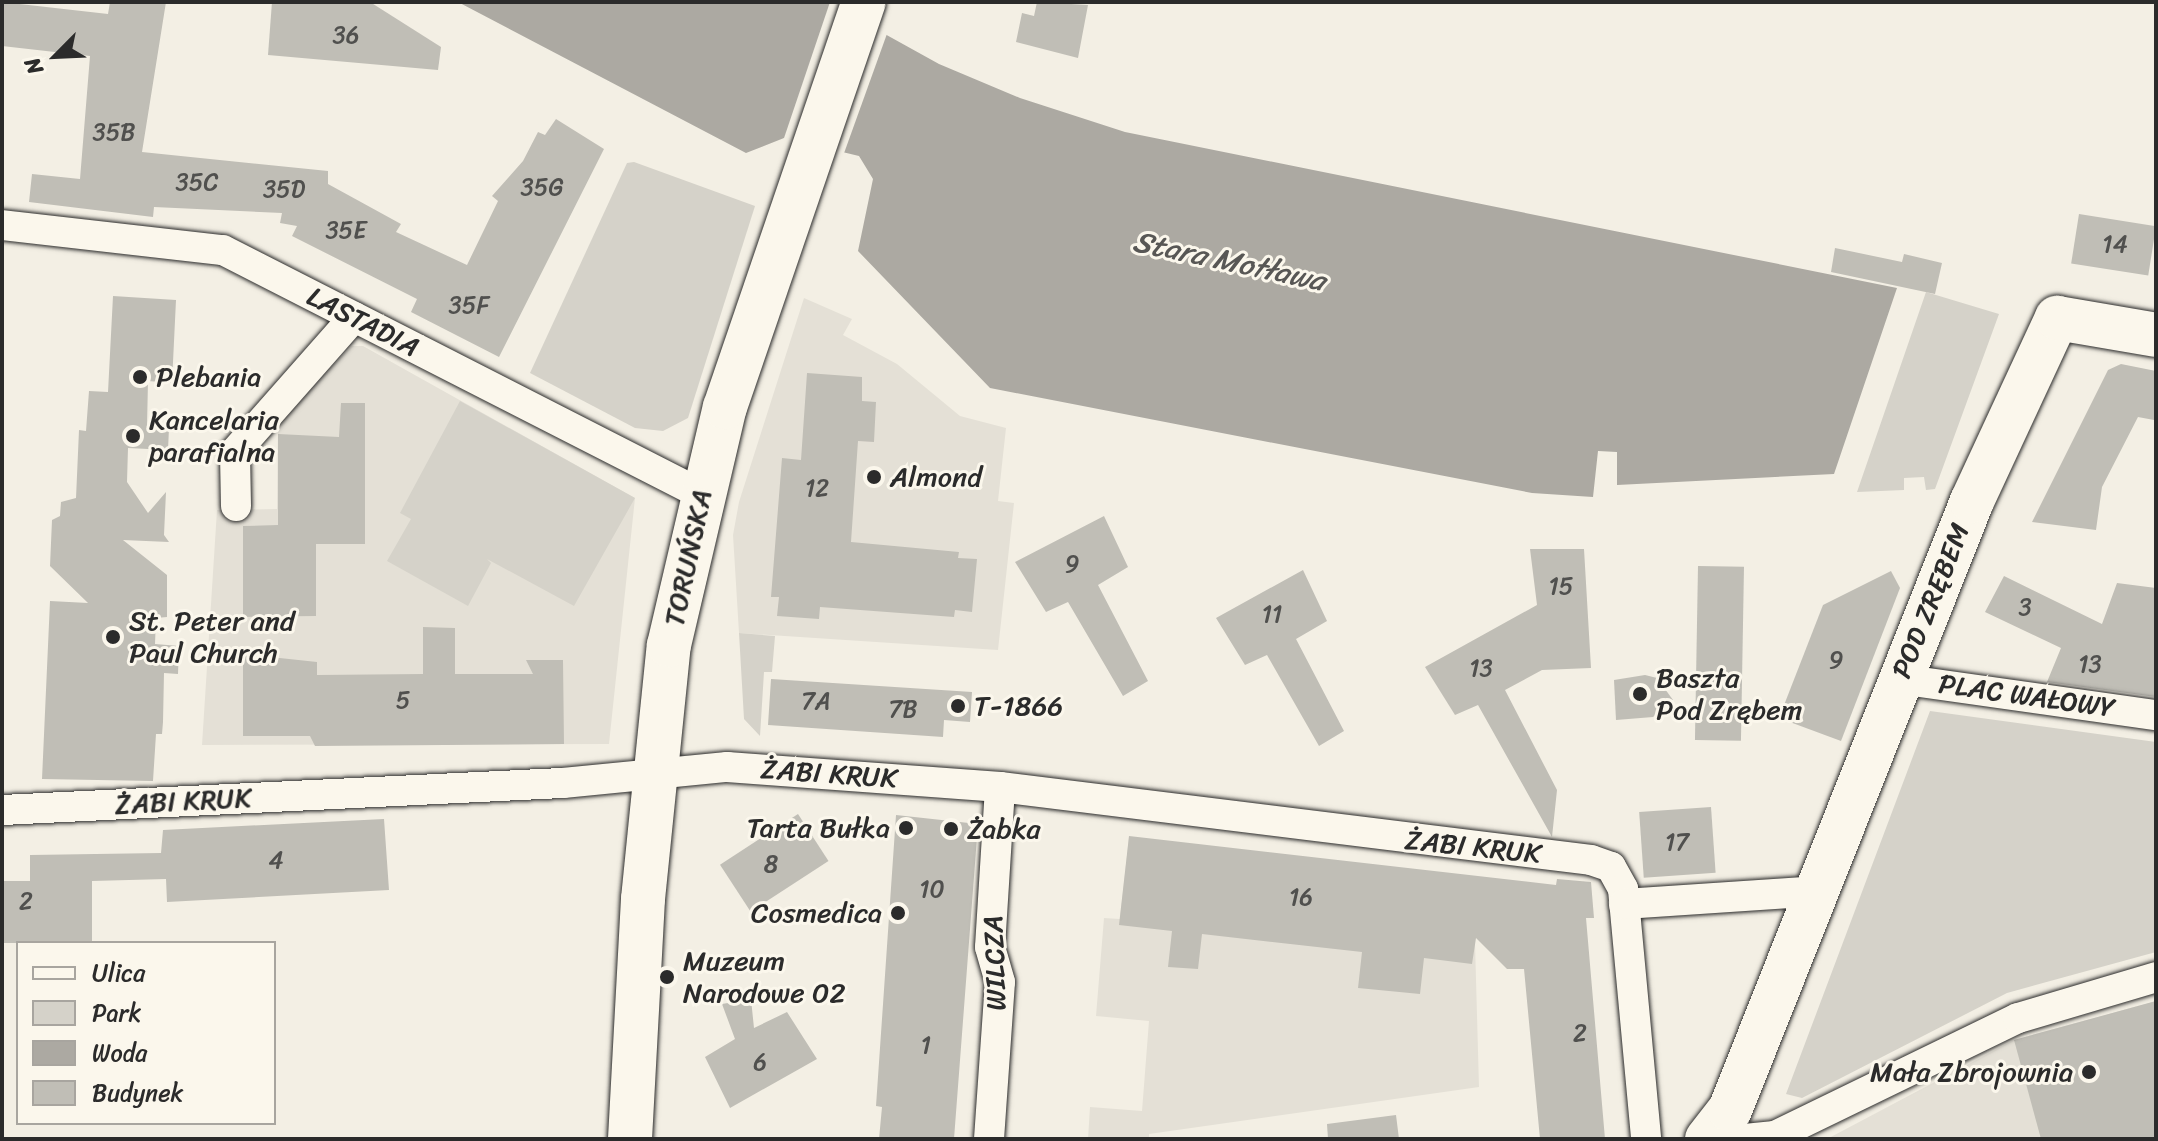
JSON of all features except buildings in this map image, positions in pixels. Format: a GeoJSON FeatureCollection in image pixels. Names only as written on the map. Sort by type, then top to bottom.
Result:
{"type":"FeatureCollection","features":[{"type":"Feature","properties":{"kind":"street","name":"TORUŃSKA"},"geometry":{"type":"LineString","coordinates":[[630,1139],[653,772],[669,645],[701,494],[746,343],[864,2]]}},
{"type":"Feature","properties":{"kind":"street","name":"LASTADIA"},"geometry":{"type":"LineString","coordinates":[[2,225],[223,250],[701,494]]}},
{"type":"Feature","properties":{"kind":"street"},"geometry":{"type":"LineString","coordinates":[[236,506],[235,452],[354,317]]}},
{"type":"Feature","properties":{"kind":"street","name":"POD ZRĘBEM"},"geometry":{"type":"LineString","coordinates":[[1729,1132],[1899,679],[1972,501],[2057,318],[2156,335]]}},
{"type":"Feature","properties":{"kind":"street","name":"PLAC WAŁOWY"},"geometry":{"type":"LineString","coordinates":[[1899,679],[2156,715]]}},
{"type":"Feature","properties":{"kind":"street","name":"ŻABI KRUK"},"geometry":{"type":"LineString","coordinates":[[2,810],[563,783],[727,767],[1000,787],[1591,860],[1611,867],[1624,904]]}},
{"type":"Feature","properties":{"kind":"street","name":"WILCZA"},"geometry":{"type":"LineString","coordinates":[[989,1139],[1000,982],[990,947],[1000,787]]}},
{"type":"Feature","properties":{"kind":"street"},"geometry":{"type":"LineString","coordinates":[[1646,1139],[1624,904],[1820,891]]}},
{"type":"Feature","properties":{"kind":"street"},"geometry":{"type":"LineString","coordinates":[[1729,1132],[1775,1136],[2018,1018],[2156,977]]}},
{"type":"Feature","properties":{"kind":"shaded area","name":"Almond"},"geometry":{"type":"Polygon","coordinates":[[[804,298],[852,319],[843,335],[897,364],[960,416],[1006,428],[998,501],[1014,503],[998,650],[739,633],[733,535],[739,502],[804,298]]]}},
{"type":"Feature","properties":{"kind":"shaded area"},"geometry":{"type":"Polygon","coordinates":[[[352,346],[363,346],[635,498],[609,744],[202,745],[217,510],[277,509],[278,421],[352,346]]]}},
{"type":"Feature","properties":{"kind":"shaded area"},"geometry":{"type":"Polygon","coordinates":[[[1129,837],[1293,856],[1475,943],[1479,1087],[1149,1134],[1149,1139],[1088,1139],[1090,1107],[1142,1111],[1149,1021],[1096,1016],[1104,918],[1120,919],[1129,837]]]}},
{"type":"Feature","properties":{"kind":"shaded area"},"geometry":{"type":"Polygon","coordinates":[[[2156,1001],[2156,1139],[1827,1139],[2014,1040],[2156,1001]]]}},
{"type":"Feature","properties":{"kind":"green space"},"geometry":{"type":"Polygon","coordinates":[[[634,162],[755,206],[688,418],[663,431],[635,428],[530,373],[627,163],[634,162]]]}},
{"type":"Feature","properties":{"kind":"green space"},"geometry":{"type":"Polygon","coordinates":[[[1926,292],[1999,314],[1935,489],[1926,490],[1924,477],[1904,478],[1904,490],[1857,492],[1926,292]]]}},
{"type":"Feature","properties":{"kind":"green space"},"geometry":{"type":"Polygon","coordinates":[[[460,401],[635,498],[574,606],[487,559],[491,563],[468,606],[387,561],[411,519],[400,513],[460,401]]]}},
{"type":"Feature","properties":{"kind":"green space"},"geometry":{"type":"Polygon","coordinates":[[[739,633],[775,636],[772,672],[764,672],[760,736],[744,719],[739,633]]]}},
{"type":"Feature","properties":{"kind":"green space"},"geometry":{"type":"Polygon","coordinates":[[[1930,711],[2156,742],[2156,952],[2007,993],[1802,1098],[1786,1094],[1930,711]]]}},
{"type":"Feature","properties":{"kind":"water","name":"Stara Motława"},"geometry":{"type":"Polygon","coordinates":[[[458,2],[827,2],[939,64],[1020,98],[1125,132],[1897,288],[1834,474],[1617,485],[1617,452],[1598,451],[1593,497],[1532,493],[990,388],[858,251],[873,179],[859,156],[784,138],[746,153],[458,2]]]}},
{"type":"Feature","properties":{"kind":"pier"},"geometry":{"type":"Polygon","coordinates":[[[830,2],[888,31],[843,156],[782,144],[830,2]]]}},
{"type":"Feature","properties":{"kind":"place","name":"Plebania"},"geometry":{"type":"Point","coordinates":[140,377]}},
{"type":"Feature","properties":{"kind":"place","name":"Kancelaria parafialna"},"geometry":{"type":"Point","coordinates":[133,436]}},
{"type":"Feature","properties":{"kind":"place","name":"Almond"},"geometry":{"type":"Point","coordinates":[874,477]}},
{"type":"Feature","properties":{"kind":"place","name":"St. Peter and Paul Church"},"geometry":{"type":"Point","coordinates":[113,637]}},
{"type":"Feature","properties":{"kind":"place","name":"Baszta Pod Zrębem"},"geometry":{"type":"Point","coordinates":[1640,694]}},
{"type":"Feature","properties":{"kind":"place","name":"T-1866"},"geometry":{"type":"Point","coordinates":[958,706]}},
{"type":"Feature","properties":{"kind":"place","name":"Tarta Bułka"},"geometry":{"type":"Point","coordinates":[906,828]}},
{"type":"Feature","properties":{"kind":"place","name":"Żabka"},"geometry":{"type":"Point","coordinates":[951,829]}},
{"type":"Feature","properties":{"kind":"place","name":"Cosmedica"},"geometry":{"type":"Point","coordinates":[898,913]}},
{"type":"Feature","properties":{"kind":"place","name":"Muzeum Narodowe 02"},"geometry":{"type":"Point","coordinates":[667,977]}},
{"type":"Feature","properties":{"kind":"place","name":"Mała Zbrojownia"},"geometry":{"type":"Point","coordinates":[2089,1072]}}]}
